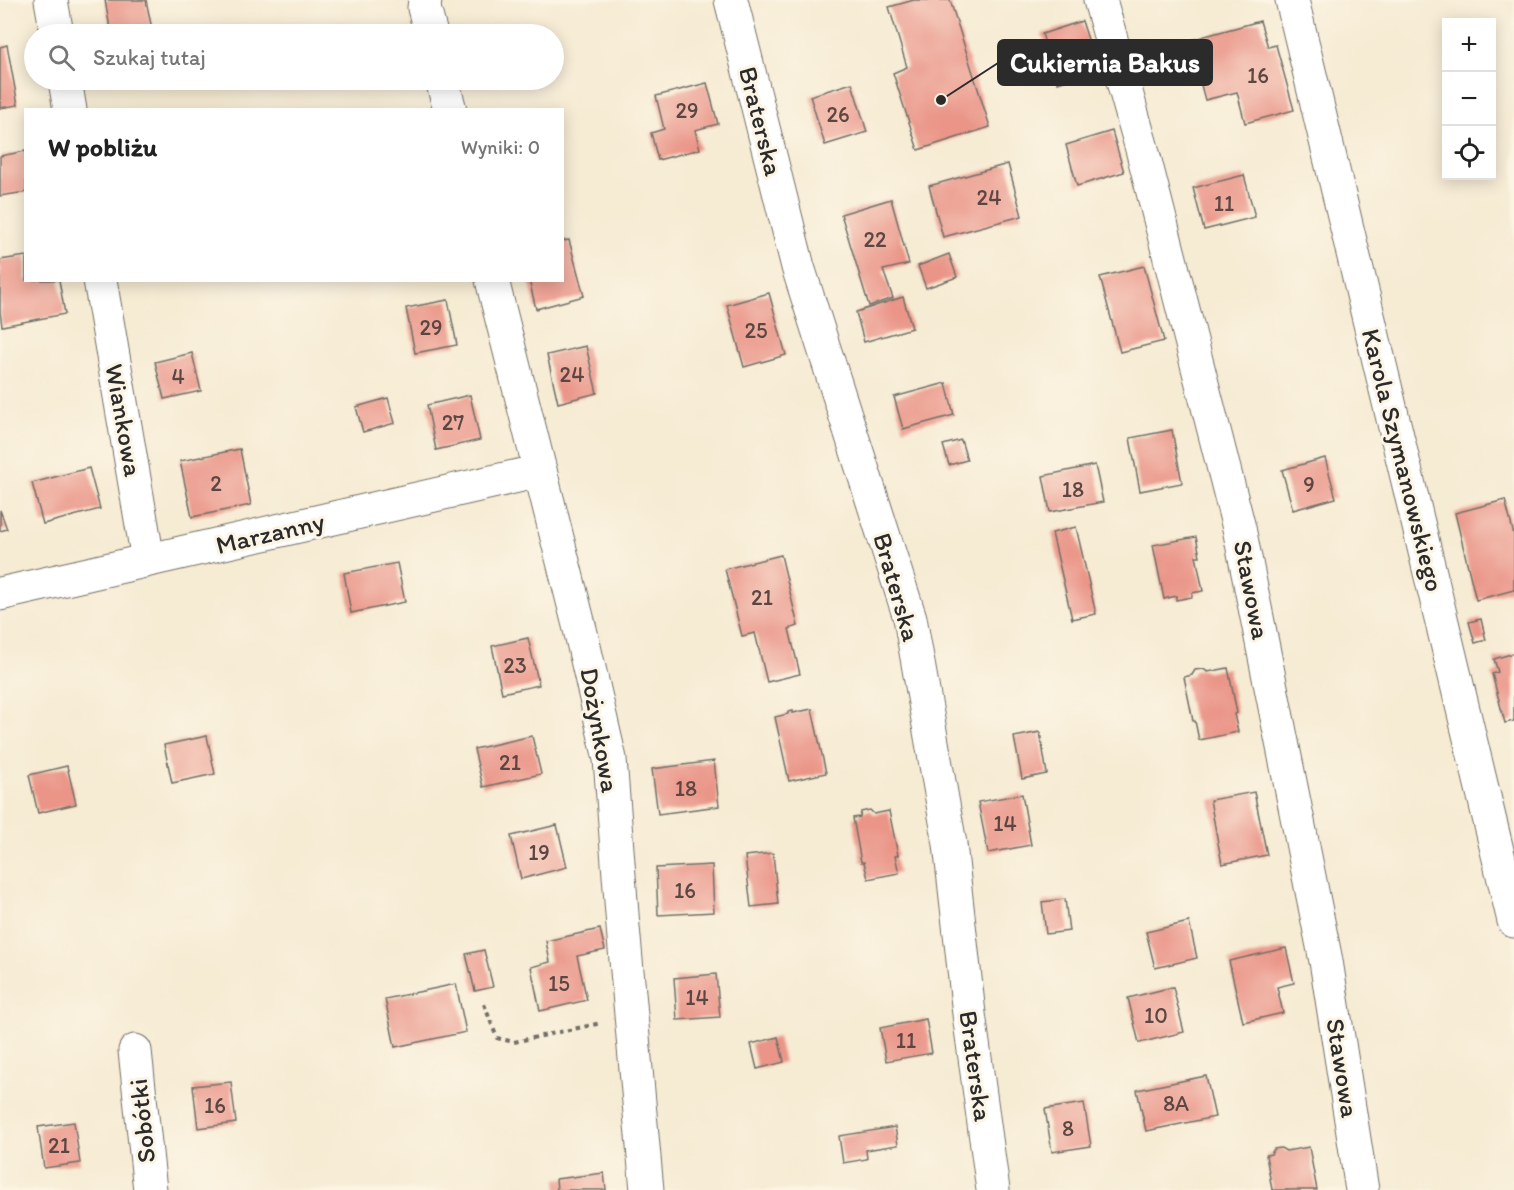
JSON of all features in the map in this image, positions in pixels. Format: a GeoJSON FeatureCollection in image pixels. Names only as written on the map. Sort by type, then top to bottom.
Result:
{"type":"FeatureCollection","features":[{"type":"Feature","properties":{"kind":"street"},"geometry":{"type":"LineString","coordinates":[[51,0],[55,24]]}},
{"type":"Feature","properties":{"kind":"street"},"geometry":{"type":"LineString","coordinates":[[425,0],[424,8],[428,24]]}},
{"type":"Feature","properties":{"kind":"street","name":"Braterska"},"geometry":{"type":"LineString","coordinates":[[731,0],[798,267],[910,618],[950,844],[969,1014],[993,1190]]}},
{"type":"Feature","properties":{"kind":"street","name":"Stawowa"},"geometry":{"type":"LineString","coordinates":[[1100,0],[1142,149],[1239,528],[1326,961],[1362,1190]]}},
{"type":"Feature","properties":{"kind":"street","name":"Karola Szymanowskiego"},"geometry":{"type":"LineString","coordinates":[[1292,0],[1514,921]]}},
{"type":"Feature","properties":{"kind":"street"},"geometry":{"type":"LineString","coordinates":[[67,90],[70,108]]}},
{"type":"Feature","properties":{"kind":"street"},"geometry":{"type":"LineString","coordinates":[[445,90],[449,108]]}},
{"type":"Feature","properties":{"kind":"street","name":"Wiankowa"},"geometry":{"type":"LineString","coordinates":[[100,282],[148,560]]}},
{"type":"Feature","properties":{"kind":"street","name":"Dożynkowa"},"geometry":{"type":"LineString","coordinates":[[493,282],[580,629],[610,759],[647,1190]]}},
{"type":"Feature","properties":{"kind":"street","name":"Marzanny"},"geometry":{"type":"LineString","coordinates":[[0,594],[540,471]]}},
{"type":"Feature","properties":{"kind":"street","name":"Sobótki"},"geometry":{"type":"LineString","coordinates":[[135,1051],[150,1190]]}},
{"type":"Feature","properties":{"kind":"path"},"geometry":{"type":"LineString","coordinates":[[484,1004],[497,1038],[514,1042],[631,1017]]}},
{"type":"Feature","properties":{"kind":"building"},"geometry":{"type":"Polygon","coordinates":[[[105,0],[146,0],[151,24],[109,24],[105,0]]]}},
{"type":"Feature","properties":{"kind":"building"},"geometry":{"type":"Polygon","coordinates":[[[914,0],[950,0],[990,127],[918,150],[893,73],[907,67],[889,7],[914,0]]]}},
{"type":"Feature","properties":{"kind":"building"},"geometry":{"type":"Polygon","coordinates":[[[1082,21],[1098,70],[1058,83],[1042,34],[1082,21]]]}},
{"type":"Feature","properties":{"kind":"building"},"geometry":{"type":"Polygon","coordinates":[[[1260,21],[1268,47],[1276,45],[1294,110],[1245,123],[1237,92],[1205,100],[1197,70],[1184,74],[1176,44],[1260,21]]]}},
{"type":"Feature","properties":{"kind":"building"},"geometry":{"type":"Polygon","coordinates":[[[7,45],[18,105],[0,108],[0,47],[7,45]]]}},
{"type":"Feature","properties":{"kind":"building"},"geometry":{"type":"Polygon","coordinates":[[[707,83],[718,124],[695,130],[700,149],[658,160],[651,133],[664,129],[656,96],[707,83]]]}},
{"type":"Feature","properties":{"kind":"building"},"geometry":{"type":"Polygon","coordinates":[[[852,83],[867,132],[825,145],[810,96],[852,83]]]}},
{"type":"Feature","properties":{"kind":"building"},"geometry":{"type":"Polygon","coordinates":[[[1112,131],[1124,172],[1077,186],[1066,145],[1112,131]]]}},
{"type":"Feature","properties":{"kind":"building"},"geometry":{"type":"Polygon","coordinates":[[[24,151],[24,192],[0,196],[0,156],[24,151]]]}},
{"type":"Feature","properties":{"kind":"building"},"geometry":{"type":"Polygon","coordinates":[[[1008,164],[1022,216],[943,237],[929,186],[1008,164]]]}},
{"type":"Feature","properties":{"kind":"building"},"geometry":{"type":"Polygon","coordinates":[[[1244,175],[1255,217],[1204,230],[1193,188],[1244,175]]]}},
{"type":"Feature","properties":{"kind":"building"},"geometry":{"type":"Polygon","coordinates":[[[891,199],[909,264],[883,270],[893,298],[869,306],[841,214],[891,199]]]}},
{"type":"Feature","properties":{"kind":"building"},"geometry":{"type":"Polygon","coordinates":[[[569,240],[584,296],[536,309],[529,282],[564,282],[564,241],[569,240]]]}},
{"type":"Feature","properties":{"kind":"building"},"geometry":{"type":"Polygon","coordinates":[[[949,254],[957,277],[926,288],[918,266],[949,254]]]}},
{"type":"Feature","properties":{"kind":"building"},"geometry":{"type":"Polygon","coordinates":[[[24,256],[24,282],[59,282],[65,314],[2,326],[0,260],[24,256]]]}},
{"type":"Feature","properties":{"kind":"building"},"geometry":{"type":"Polygon","coordinates":[[[1144,266],[1164,341],[1120,352],[1100,277],[1144,266]]]}},
{"type":"Feature","properties":{"kind":"building"},"geometry":{"type":"Polygon","coordinates":[[[769,293],[786,355],[744,367],[727,305],[769,293]]]}},
{"type":"Feature","properties":{"kind":"building"},"geometry":{"type":"Polygon","coordinates":[[[903,297],[912,328],[864,342],[856,312],[903,297]]]}},
{"type":"Feature","properties":{"kind":"building"},"geometry":{"type":"Polygon","coordinates":[[[448,300],[457,345],[415,353],[406,308],[448,300]]]}},
{"type":"Feature","properties":{"kind":"building"},"geometry":{"type":"Polygon","coordinates":[[[586,346],[597,393],[558,403],[547,355],[586,346]]]}},
{"type":"Feature","properties":{"kind":"building"},"geometry":{"type":"Polygon","coordinates":[[[192,353],[201,391],[164,399],[155,362],[192,353]]]}},
{"type":"Feature","properties":{"kind":"building"},"geometry":{"type":"Polygon","coordinates":[[[946,383],[954,415],[903,429],[894,397],[946,383]]]}},
{"type":"Feature","properties":{"kind":"building"},"geometry":{"type":"Polygon","coordinates":[[[470,395],[480,440],[436,450],[427,405],[470,395]]]}},
{"type":"Feature","properties":{"kind":"building"},"geometry":{"type":"Polygon","coordinates":[[[388,398],[395,423],[363,432],[356,407],[388,398]]]}},
{"type":"Feature","properties":{"kind":"building"},"geometry":{"type":"Polygon","coordinates":[[[1172,430],[1182,483],[1140,491],[1130,438],[1172,430]]]}},
{"type":"Feature","properties":{"kind":"building"},"geometry":{"type":"Polygon","coordinates":[[[961,440],[967,460],[949,465],[943,445],[961,440]]]}},
{"type":"Feature","properties":{"kind":"building"},"geometry":{"type":"Polygon","coordinates":[[[240,449],[251,505],[192,517],[180,461],[240,449]]]}},
{"type":"Feature","properties":{"kind":"building"},"geometry":{"type":"Polygon","coordinates":[[[1325,458],[1336,498],[1293,510],[1282,470],[1325,458]]]}},
{"type":"Feature","properties":{"kind":"building"},"geometry":{"type":"Polygon","coordinates":[[[1095,465],[1103,502],[1050,512],[1043,476],[1095,465]]]}},
{"type":"Feature","properties":{"kind":"building"},"geometry":{"type":"Polygon","coordinates":[[[89,468],[100,509],[43,524],[32,483],[89,468]]]}},
{"type":"Feature","properties":{"kind":"building"},"geometry":{"type":"Polygon","coordinates":[[[1505,500],[1514,535],[1514,590],[1476,600],[1455,513],[1505,500]]]}},
{"type":"Feature","properties":{"kind":"building"},"geometry":{"type":"Polygon","coordinates":[[[0,510],[7,529],[0,531],[0,510]]]}},
{"type":"Feature","properties":{"kind":"building"},"geometry":{"type":"Polygon","coordinates":[[[1076,527],[1096,614],[1072,619],[1052,533],[1076,527]]]}},
{"type":"Feature","properties":{"kind":"building"},"geometry":{"type":"Polygon","coordinates":[[[1196,537],[1200,556],[1196,556],[1203,591],[1192,593],[1192,597],[1176,600],[1176,596],[1164,599],[1153,545],[1196,537]]]}},
{"type":"Feature","properties":{"kind":"building"},"geometry":{"type":"Polygon","coordinates":[[[781,555],[798,626],[789,629],[800,674],[767,682],[755,633],[742,636],[725,569],[781,555]]]}},
{"type":"Feature","properties":{"kind":"building"},"geometry":{"type":"Polygon","coordinates":[[[397,563],[405,602],[351,613],[344,573],[397,563]]]}},
{"type":"Feature","properties":{"kind":"building"},"geometry":{"type":"Polygon","coordinates":[[[1481,619],[1486,640],[1475,643],[1469,622],[1481,619]]]}},
{"type":"Feature","properties":{"kind":"building"},"geometry":{"type":"Polygon","coordinates":[[[528,638],[539,685],[502,693],[492,646],[528,638]]]}},
{"type":"Feature","properties":{"kind":"building"},"geometry":{"type":"Polygon","coordinates":[[[1514,653],[1514,721],[1505,723],[1492,674],[1498,672],[1494,659],[1514,653]]]}},
{"type":"Feature","properties":{"kind":"building"},"geometry":{"type":"Polygon","coordinates":[[[1228,668],[1237,713],[1234,714],[1238,732],[1199,740],[1184,677],[1192,675],[1195,670],[1203,669],[1208,672],[1228,668]]]}},
{"type":"Feature","properties":{"kind":"building"},"geometry":{"type":"Polygon","coordinates":[[[812,709],[826,773],[789,781],[775,717],[788,714],[788,712],[812,709]]]}},
{"type":"Feature","properties":{"kind":"building"},"geometry":{"type":"Polygon","coordinates":[[[1040,732],[1047,774],[1022,779],[1014,737],[1040,732]]]}},
{"type":"Feature","properties":{"kind":"building"},"geometry":{"type":"Polygon","coordinates":[[[207,736],[215,774],[172,783],[164,745],[207,736]]]}},
{"type":"Feature","properties":{"kind":"building"},"geometry":{"type":"Polygon","coordinates":[[[532,736],[541,774],[483,787],[474,749],[532,736]]]}},
{"type":"Feature","properties":{"kind":"building"},"geometry":{"type":"Polygon","coordinates":[[[714,761],[719,806],[658,814],[652,769],[714,761]]]}},
{"type":"Feature","properties":{"kind":"building"},"geometry":{"type":"Polygon","coordinates":[[[67,766],[76,804],[38,813],[29,775],[67,766]]]}},
{"type":"Feature","properties":{"kind":"building"},"geometry":{"type":"Polygon","coordinates":[[[1254,792],[1267,855],[1222,864],[1210,800],[1254,792]]]}},
{"type":"Feature","properties":{"kind":"building"},"geometry":{"type":"Polygon","coordinates":[[[1022,794],[1031,845],[988,853],[978,802],[1022,794]]]}},
{"type":"Feature","properties":{"kind":"building"},"geometry":{"type":"Polygon","coordinates":[[[870,810],[874,814],[889,811],[898,855],[895,856],[899,873],[868,879],[864,862],[861,862],[853,818],[860,817],[861,812],[870,810]]]}},
{"type":"Feature","properties":{"kind":"building"},"geometry":{"type":"Polygon","coordinates":[[[557,825],[567,867],[521,879],[511,836],[557,825]]]}},
{"type":"Feature","properties":{"kind":"building"},"geometry":{"type":"Polygon","coordinates":[[[773,853],[778,904],[751,907],[745,856],[773,853]]]}},
{"type":"Feature","properties":{"kind":"building"},"geometry":{"type":"Polygon","coordinates":[[[712,865],[714,912],[658,915],[656,868],[712,865]]]}},
{"type":"Feature","properties":{"kind":"building"},"geometry":{"type":"Polygon","coordinates":[[[1065,899],[1069,931],[1046,934],[1042,902],[1065,899]]]}},
{"type":"Feature","properties":{"kind":"building"},"geometry":{"type":"Polygon","coordinates":[[[1189,922],[1197,958],[1155,968],[1146,932],[1189,922]]]}},
{"type":"Feature","properties":{"kind":"building"},"geometry":{"type":"Polygon","coordinates":[[[600,929],[605,950],[577,956],[587,1000],[540,1011],[531,967],[550,962],[546,941],[600,929]]]}},
{"type":"Feature","properties":{"kind":"building"},"geometry":{"type":"Polygon","coordinates":[[[1286,948],[1294,983],[1277,987],[1283,1013],[1243,1022],[1229,961],[1286,948]]]}},
{"type":"Feature","properties":{"kind":"building"},"geometry":{"type":"Polygon","coordinates":[[[484,950],[493,987],[475,991],[466,954],[484,950]]]}},
{"type":"Feature","properties":{"kind":"building"},"geometry":{"type":"Polygon","coordinates":[[[716,974],[720,1017],[677,1020],[674,978],[716,974]]]}},
{"type":"Feature","properties":{"kind":"building"},"geometry":{"type":"Polygon","coordinates":[[[456,984],[466,1032],[395,1047],[385,999],[456,984]]]}},
{"type":"Feature","properties":{"kind":"building"},"geometry":{"type":"Polygon","coordinates":[[[1173,987],[1184,1032],[1139,1043],[1128,998],[1173,987]]]}},
{"type":"Feature","properties":{"kind":"building"},"geometry":{"type":"Polygon","coordinates":[[[926,1019],[932,1053],[886,1061],[880,1028],[926,1019]]]}},
{"type":"Feature","properties":{"kind":"building"},"geometry":{"type":"Polygon","coordinates":[[[778,1037],[784,1062],[757,1069],[751,1044],[778,1037]]]}},
{"type":"Feature","properties":{"kind":"building"},"geometry":{"type":"Polygon","coordinates":[[[1206,1076],[1215,1117],[1146,1131],[1137,1090],[1206,1076]]]}},
{"type":"Feature","properties":{"kind":"building"},"geometry":{"type":"Polygon","coordinates":[[[231,1082],[236,1123],[198,1128],[193,1086],[231,1082]]]}},
{"type":"Feature","properties":{"kind":"building"},"geometry":{"type":"Polygon","coordinates":[[[1084,1103],[1091,1146],[1052,1152],[1045,1109],[1084,1103]]]}},
{"type":"Feature","properties":{"kind":"building"},"geometry":{"type":"Polygon","coordinates":[[[74,1122],[80,1163],[44,1168],[38,1127],[74,1122]]]}},
{"type":"Feature","properties":{"kind":"building"},"geometry":{"type":"Polygon","coordinates":[[[895,1127],[898,1145],[866,1150],[867,1159],[843,1163],[839,1136],[895,1127]]]}},
{"type":"Feature","properties":{"kind":"building"},"geometry":{"type":"Polygon","coordinates":[[[1309,1147],[1317,1190],[1272,1190],[1266,1155],[1271,1154],[1274,1149],[1281,1148],[1286,1151],[1309,1147]]]}},
{"type":"Feature","properties":{"kind":"building"},"geometry":{"type":"Polygon","coordinates":[[[604,1173],[606,1190],[557,1190],[556,1179],[604,1173]]]}},
{"type":"Feature","properties":{"kind":"place","name":"Cukiernia Bakus"},"geometry":{"type":"Point","coordinates":[941,100]}}]}
